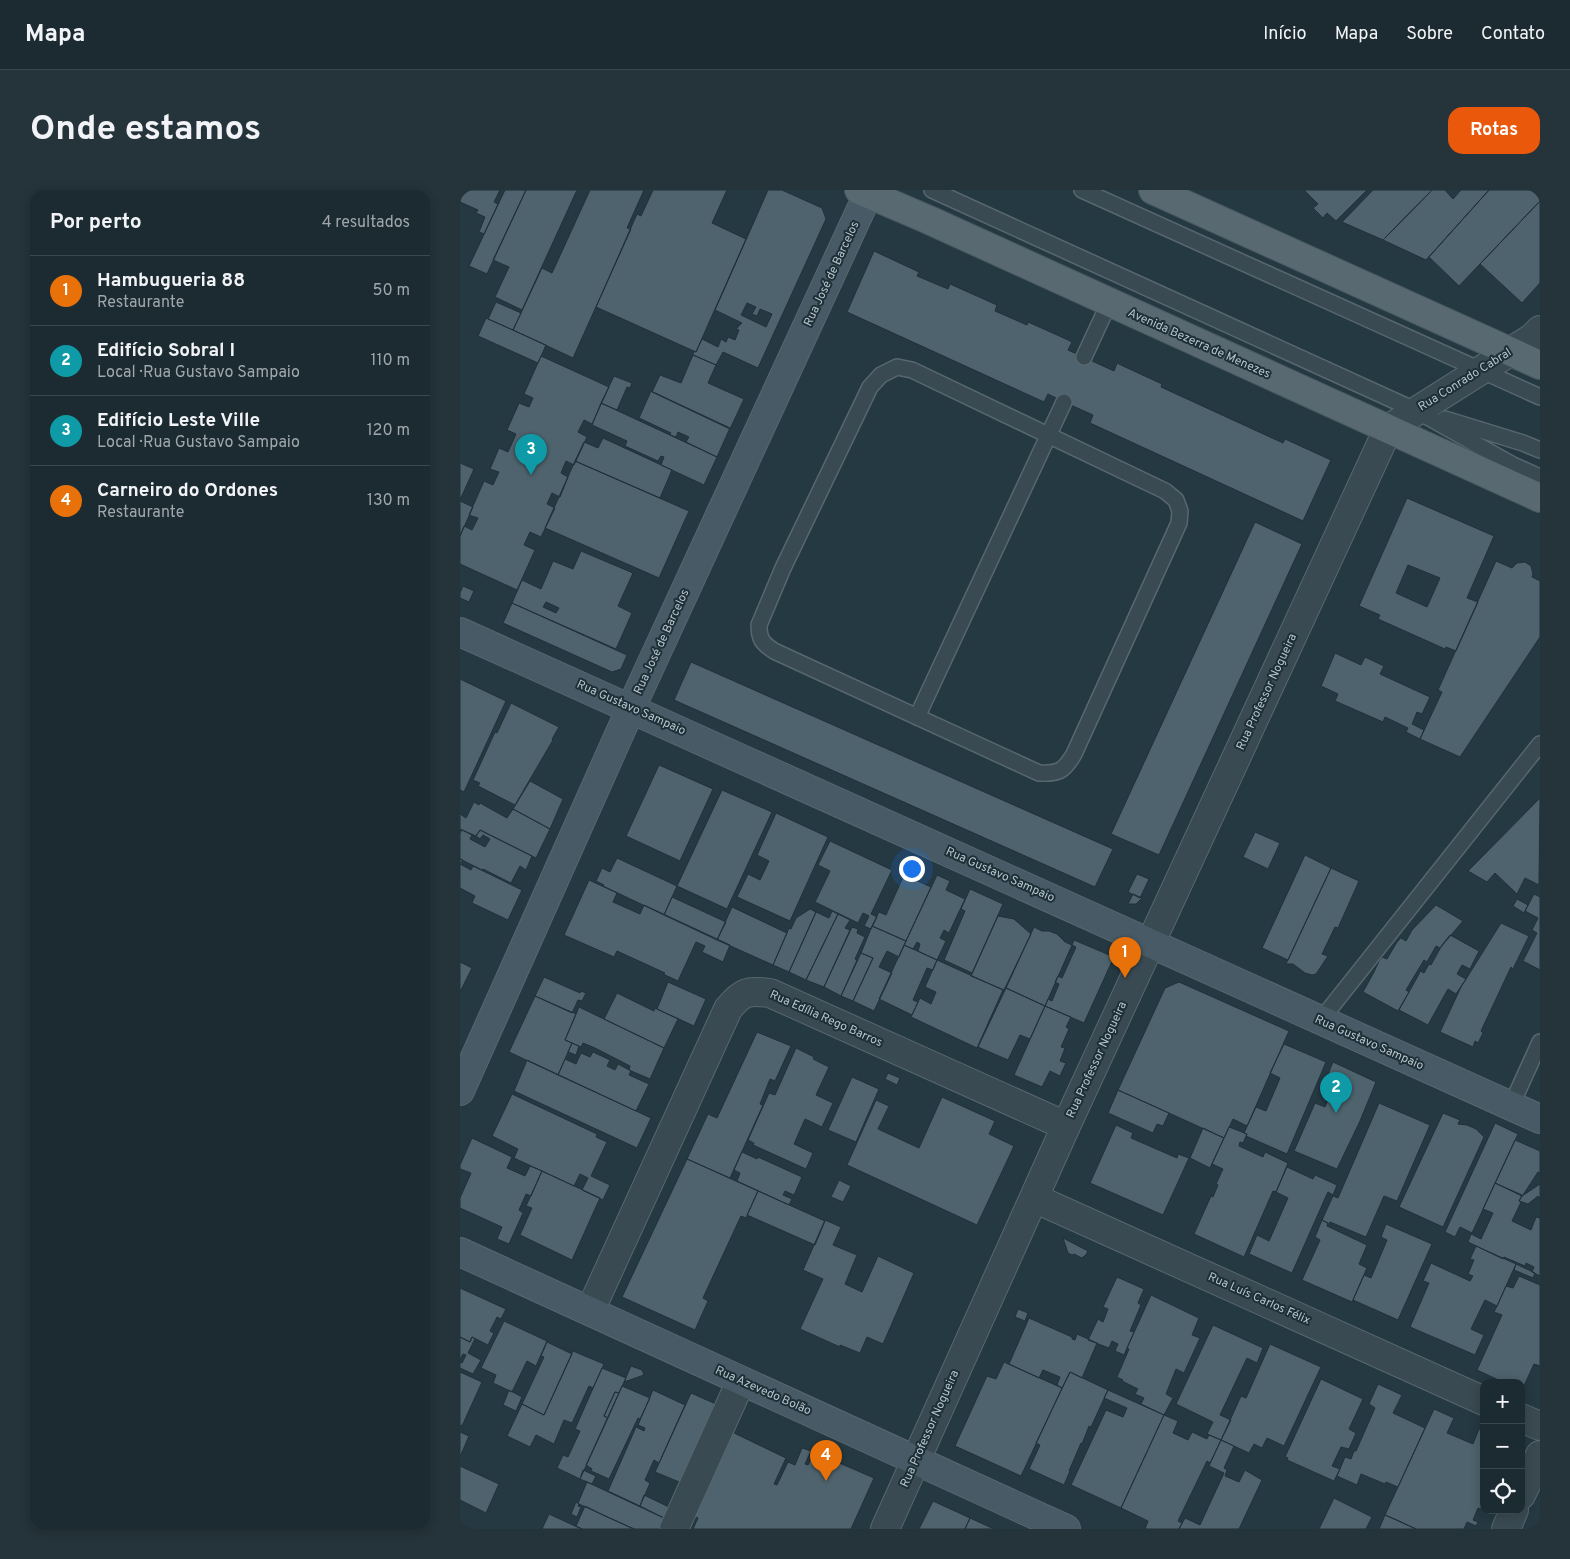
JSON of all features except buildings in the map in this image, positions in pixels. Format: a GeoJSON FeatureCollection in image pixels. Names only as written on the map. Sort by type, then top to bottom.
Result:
{"type":"FeatureCollection","features":[{"type":"Feature","properties":{"kind":"main road"},"geometry":{"type":"LineString","coordinates":[[1153,190],[1540,365]]}},
{"type":"Feature","properties":{"kind":"main road","name":"Avenida Bezerra de Menezes"},"geometry":{"type":"LineString","coordinates":[[864,192],[1540,498]]}},
{"type":"Feature","properties":{"kind":"street","name":"Rua José de Barcelos"},"geometry":{"type":"LineString","coordinates":[[460,1091],[864,192]]}},
{"type":"Feature","properties":{"kind":"street","name":"Rua Conrado Cabral"},"geometry":{"type":"LineString","coordinates":[[1388,429],[1532,338],[1540,330]]}},
{"type":"Feature","properties":{"kind":"street","name":"Rua Professor Nogueira"},"geometry":{"type":"LineString","coordinates":[[885,1529],[1066,1126],[1152,944],[1388,429]]}},
{"type":"Feature","properties":{"kind":"street","name":"Rua Gustavo Sampaio"},"geometry":{"type":"LineString","coordinates":[[460,632],[1540,1119]]}},
{"type":"Feature","properties":{"kind":"street","name":"Rua Edília Rego Barros"},"geometry":{"type":"LineString","coordinates":[[590,1311],[728,1009],[738,996],[754,991],[770,993],[1066,1126]]}},
{"type":"Feature","properties":{"kind":"street","name":"Rua Luís Carlos Félix"},"geometry":{"type":"LineString","coordinates":[[1034,1198],[1480,1399]]}},
{"type":"Feature","properties":{"kind":"street","name":"Rua Azevedo Bolão"},"geometry":{"type":"LineString","coordinates":[[460,1252],[1066,1529]]}},
{"type":"Feature","properties":{"kind":"street"},"geometry":{"type":"LineString","coordinates":[[674,1529],[741,1382]]}},
{"type":"Feature","properties":{"kind":"street"},"geometry":{"type":"LineString","coordinates":[[1525,1420],[1540,1426]]}},
{"type":"Feature","properties":{"kind":"street"},"geometry":{"type":"LineString","coordinates":[[1525,1487],[1540,1455]]}},
{"type":"Feature","properties":{"kind":"street"},"geometry":{"type":"LineString","coordinates":[[1506,1529],[1512,1514]]}},
{"type":"Feature","properties":{"kind":"lane"},"geometry":{"type":"LineString","coordinates":[[932,190],[1417,411],[1513,465],[1540,477]]}},
{"type":"Feature","properties":{"kind":"lane"},"geometry":{"type":"LineString","coordinates":[[1082,190],[1540,397]]}},
{"type":"Feature","properties":{"kind":"lane"},"geometry":{"type":"LineString","coordinates":[[1084,357],[1109,303]]}},
{"type":"Feature","properties":{"kind":"lane"},"geometry":{"type":"LineString","coordinates":[[897,367],[912,370],[1048,435],[1165,491],[1176,500],[1180,511],[1179,522],[1074,754],[1066,767],[1054,774],[1040,773],[774,651],[763,643],[759,634],[759,625],[784,568],[870,387],[881,375],[897,367]]}},
{"type":"Feature","properties":{"kind":"lane"},"geometry":{"type":"LineString","coordinates":[[917,717],[1064,402]]}},
{"type":"Feature","properties":{"kind":"lane"},"geometry":{"type":"LineString","coordinates":[[1417,411],[1523,443],[1540,450]]}},
{"type":"Feature","properties":{"kind":"lane"},"geometry":{"type":"LineString","coordinates":[[1320,1021],[1540,744]]}},
{"type":"Feature","properties":{"kind":"lane"},"geometry":{"type":"LineString","coordinates":[[1511,1106],[1540,1042]]}},
{"type":"Feature","properties":{"kind":"place","name":"Edifício Leste Ville"},"geometry":{"type":"Point","coordinates":[531,475]}},
{"type":"Feature","properties":{"kind":"place","name":"Hambugueria 88"},"geometry":{"type":"Point","coordinates":[1125,978]}},
{"type":"Feature","properties":{"kind":"place","name":"Edifício Sobral I"},"geometry":{"type":"Point","coordinates":[1336,1113]}},
{"type":"Feature","properties":{"kind":"place","name":"Carneiro do Ordones"},"geometry":{"type":"Point","coordinates":[826,1481]}}]}
